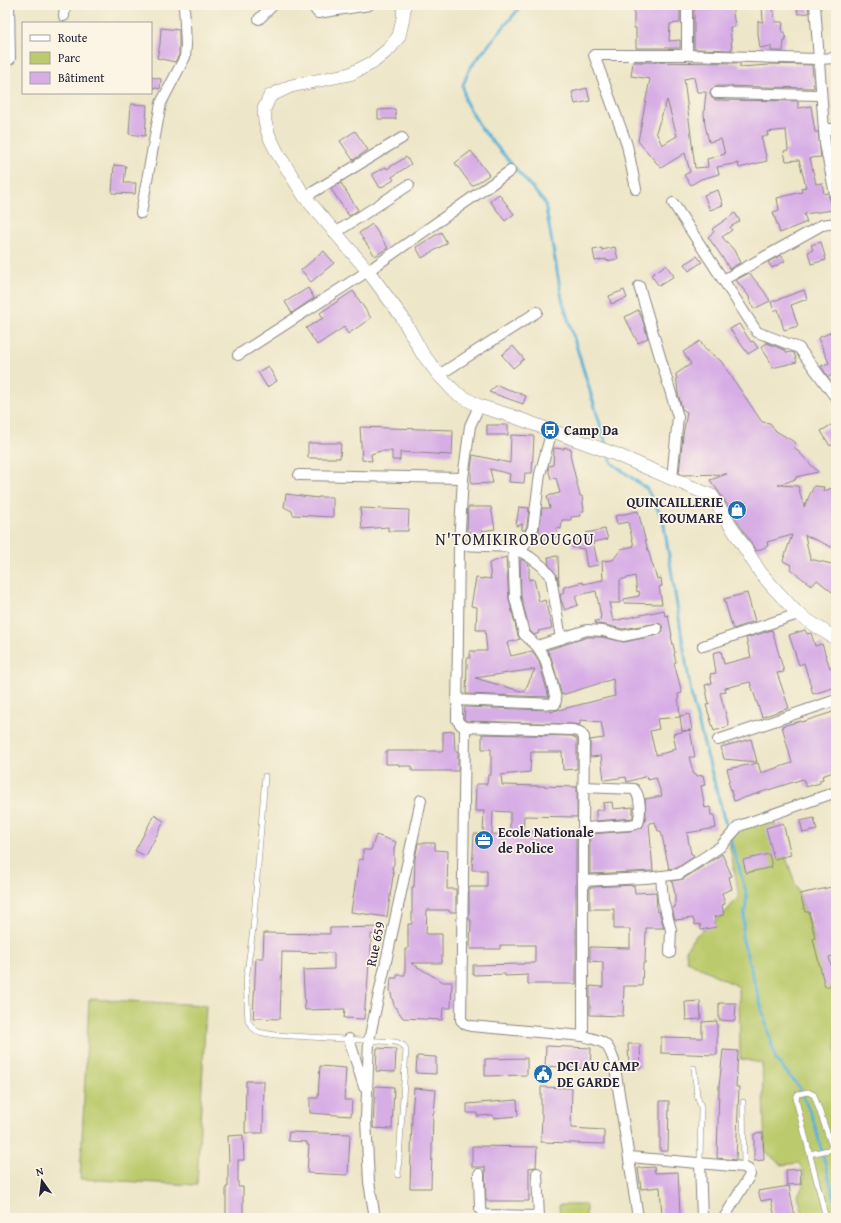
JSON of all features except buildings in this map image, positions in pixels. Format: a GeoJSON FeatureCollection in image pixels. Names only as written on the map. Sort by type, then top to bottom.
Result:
{"type":"FeatureCollection","features":[{"type":"Feature","properties":{"kind":"street"},"geometry":{"type":"LineString","coordinates":[[9,5],[10,59]]}},
{"type":"Feature","properties":{"kind":"street"},"geometry":{"type":"LineString","coordinates":[[64,16],[65,5]]}},
{"type":"Feature","properties":{"kind":"street"},"geometry":{"type":"LineString","coordinates":[[141,213],[161,102],[185,57],[186,45],[184,5]]}},
{"type":"Feature","properties":{"kind":"street"},"geometry":{"type":"LineString","coordinates":[[258,19],[273,5]]}},
{"type":"Feature","properties":{"kind":"street"},"geometry":{"type":"LineString","coordinates":[[312,5],[318,13],[369,5]]}},
{"type":"Feature","properties":{"kind":"street"},"geometry":{"type":"LineString","coordinates":[[404,5],[399,36],[390,48],[372,63],[350,74],[291,86],[270,96],[264,109],[264,122],[278,154],[305,197],[368,271],[402,317],[422,353],[439,375],[456,393],[479,406],[552,430],[615,454],[712,496],[760,572],[772,586],[798,614],[836,639]]}},
{"type":"Feature","properties":{"kind":"street"},"geometry":{"type":"LineString","coordinates":[[687,5],[687,55]]}},
{"type":"Feature","properties":{"kind":"street"},"geometry":{"type":"LineString","coordinates":[[815,5],[825,144],[836,199]]}},
{"type":"Feature","properties":{"kind":"street"},"geometry":{"type":"LineString","coordinates":[[636,189],[627,145],[594,54],[818,59],[836,58]]}},
{"type":"Feature","properties":{"kind":"street"},"geometry":{"type":"LineString","coordinates":[[716,93],[821,95]]}},
{"type":"Feature","properties":{"kind":"street"},"geometry":{"type":"LineString","coordinates":[[824,129],[836,129]]}},
{"type":"Feature","properties":{"kind":"street"},"geometry":{"type":"LineString","coordinates":[[305,197],[402,138]]}},
{"type":"Feature","properties":{"kind":"street"},"geometry":{"type":"LineString","coordinates":[[238,355],[368,271],[510,171]]}},
{"type":"Feature","properties":{"kind":"street"},"geometry":{"type":"LineString","coordinates":[[335,233],[409,185]]}},
{"type":"Feature","properties":{"kind":"street"},"geometry":{"type":"LineString","coordinates":[[673,203],[757,332],[799,348],[836,398]]}},
{"type":"Feature","properties":{"kind":"street"},"geometry":{"type":"LineString","coordinates":[[723,280],[822,225],[836,223]]}},
{"type":"Feature","properties":{"kind":"street"},"geometry":{"type":"LineString","coordinates":[[639,286],[678,417],[672,479]]}},
{"type":"Feature","properties":{"kind":"street"},"geometry":{"type":"LineString","coordinates":[[439,375],[537,312]]}},
{"type":"Feature","properties":{"kind":"street"},"geometry":{"type":"LineString","coordinates":[[479,406],[470,426],[463,478],[459,545],[456,700],[457,720],[461,725],[466,727],[573,730],[580,732],[584,737],[583,1036]]}},
{"type":"Feature","properties":{"kind":"street"},"geometry":{"type":"LineString","coordinates":[[456,700],[556,704],[551,679],[545,660],[537,646],[524,634],[515,598],[517,550],[533,528],[540,474],[552,430]]}},
{"type":"Feature","properties":{"kind":"street"},"geometry":{"type":"LineString","coordinates":[[300,475],[463,478]]}},
{"type":"Feature","properties":{"kind":"street"},"geometry":{"type":"LineString","coordinates":[[459,545],[517,550],[542,566],[551,577],[561,639]]}},
{"type":"Feature","properties":{"kind":"street"},"geometry":{"type":"LineString","coordinates":[[704,646],[798,614]]}},
{"type":"Feature","properties":{"kind":"street"},"geometry":{"type":"LineString","coordinates":[[537,646],[587,630],[603,631],[623,636],[657,629]]}},
{"type":"Feature","properties":{"kind":"street"},"geometry":{"type":"LineString","coordinates":[[718,740],[836,700]]}},
{"type":"Feature","properties":{"kind":"street"},"geometry":{"type":"LineString","coordinates":[[466,727],[461,1020],[470,1026],[583,1036],[602,1041],[610,1048],[614,1061],[638,1218]]}},
{"type":"Feature","properties":{"kind":"street"},"geometry":{"type":"LineString","coordinates":[[583,828],[630,825],[638,823],[640,817],[639,797],[634,789],[584,787]]}},
{"type":"Feature","properties":{"kind":"street"},"geometry":{"type":"LineString","coordinates":[[583,881],[646,878],[679,874],[720,846],[739,826],[836,792]]}},
{"type":"Feature","properties":{"kind":"street","name":"Rue 659"},"geometry":{"type":"LineString","coordinates":[[375,1218],[369,1182],[366,1119],[369,1040],[421,800]]}},
{"type":"Feature","properties":{"kind":"street"},"geometry":{"type":"LineString","coordinates":[[661,876],[662,900],[671,930],[670,953]]}},
{"type":"Feature","properties":{"kind":"street","name":"Rue 659"},"geometry":{"type":"LineString","coordinates":[[349,1039],[367,1096]]}},
{"type":"Feature","properties":{"kind":"street"},"geometry":{"type":"LineString","coordinates":[[629,1157],[744,1167],[749,1170],[750,1175],[724,1218]]}},
{"type":"Feature","properties":{"kind":"street"},"geometry":{"type":"LineString","coordinates":[[700,1163],[702,1218]]}},
{"type":"Feature","properties":{"kind":"street"},"geometry":{"type":"LineString","coordinates":[[479,1174],[480,1209],[484,1215],[539,1217],[537,1173]]}},
{"type":"Feature","properties":{"kind":"lane"},"geometry":{"type":"LineString","coordinates":[[265,776],[253,929],[246,980],[248,1021],[258,1032],[276,1035],[401,1043],[406,1050],[398,1175]]}},
{"type":"Feature","properties":{"kind":"lane"},"geometry":{"type":"LineString","coordinates":[[694,1068],[701,1107],[700,1163]]}},
{"type":"Feature","properties":{"kind":"lane"},"geometry":{"type":"LineString","coordinates":[[826,1218],[797,1104],[796,1098],[798,1094],[808,1092],[814,1095],[836,1158]]}},
{"type":"Feature","properties":{"kind":"lane"},"geometry":{"type":"LineString","coordinates":[[743,1102],[744,1167]]}},
{"type":"Feature","properties":{"kind":"lane"},"geometry":{"type":"LineString","coordinates":[[810,1154],[833,1149]]}},
{"type":"Feature","properties":{"kind":"green space"},"geometry":{"type":"Polygon","coordinates":[[[771,814],[836,1001],[836,1218],[804,1218],[798,1195],[803,1186],[804,1173],[799,1163],[781,1165],[765,1151],[762,1063],[740,1059],[739,987],[687,961],[686,950],[694,937],[725,913],[739,896],[729,842],[739,825],[771,814]]]}},
{"type":"Feature","properties":{"kind":"green space"},"geometry":{"type":"Polygon","coordinates":[[[89,999],[206,1005],[197,1185],[80,1179],[89,999]]]}},
{"type":"Feature","properties":{"kind":"green space"},"geometry":{"type":"Polygon","coordinates":[[[559,1205],[586,1205],[586,1218],[560,1218],[559,1205]]]}},
{"type":"Feature","properties":{"kind":"waterway"},"geometry":{"type":"LineString","coordinates":[[522,5],[470,68],[463,85],[465,101],[481,128],[545,203],[562,299],[607,447]]}},
{"type":"Feature","properties":{"kind":"waterway"},"geometry":{"type":"LineString","coordinates":[[609,456],[612,463],[647,489],[663,519],[692,699],[724,818],[747,895],[742,937],[776,1060],[799,1087],[813,1119],[836,1203]]}},
{"type":"Feature","properties":{"kind":"place","name":"Camp Da"},"geometry":{"type":"Point","coordinates":[550,430]}},
{"type":"Feature","properties":{"kind":"place","name":"QUINCAILLERIE KOUMARE"},"geometry":{"type":"Point","coordinates":[737,510]}},
{"type":"Feature","properties":{"kind":"place","name":"Ecole Nationale de Police"},"geometry":{"type":"Point","coordinates":[484,840]}},
{"type":"Feature","properties":{"kind":"place","name":"DCI AU CAMP DE GARDE"},"geometry":{"type":"Point","coordinates":[543,1074]}},
{"type":"Feature","properties":{"kind":"district","name":"N'TOMIKIROBOUGOU"},"geometry":{"type":"Point","coordinates":[515,539]}}]}
